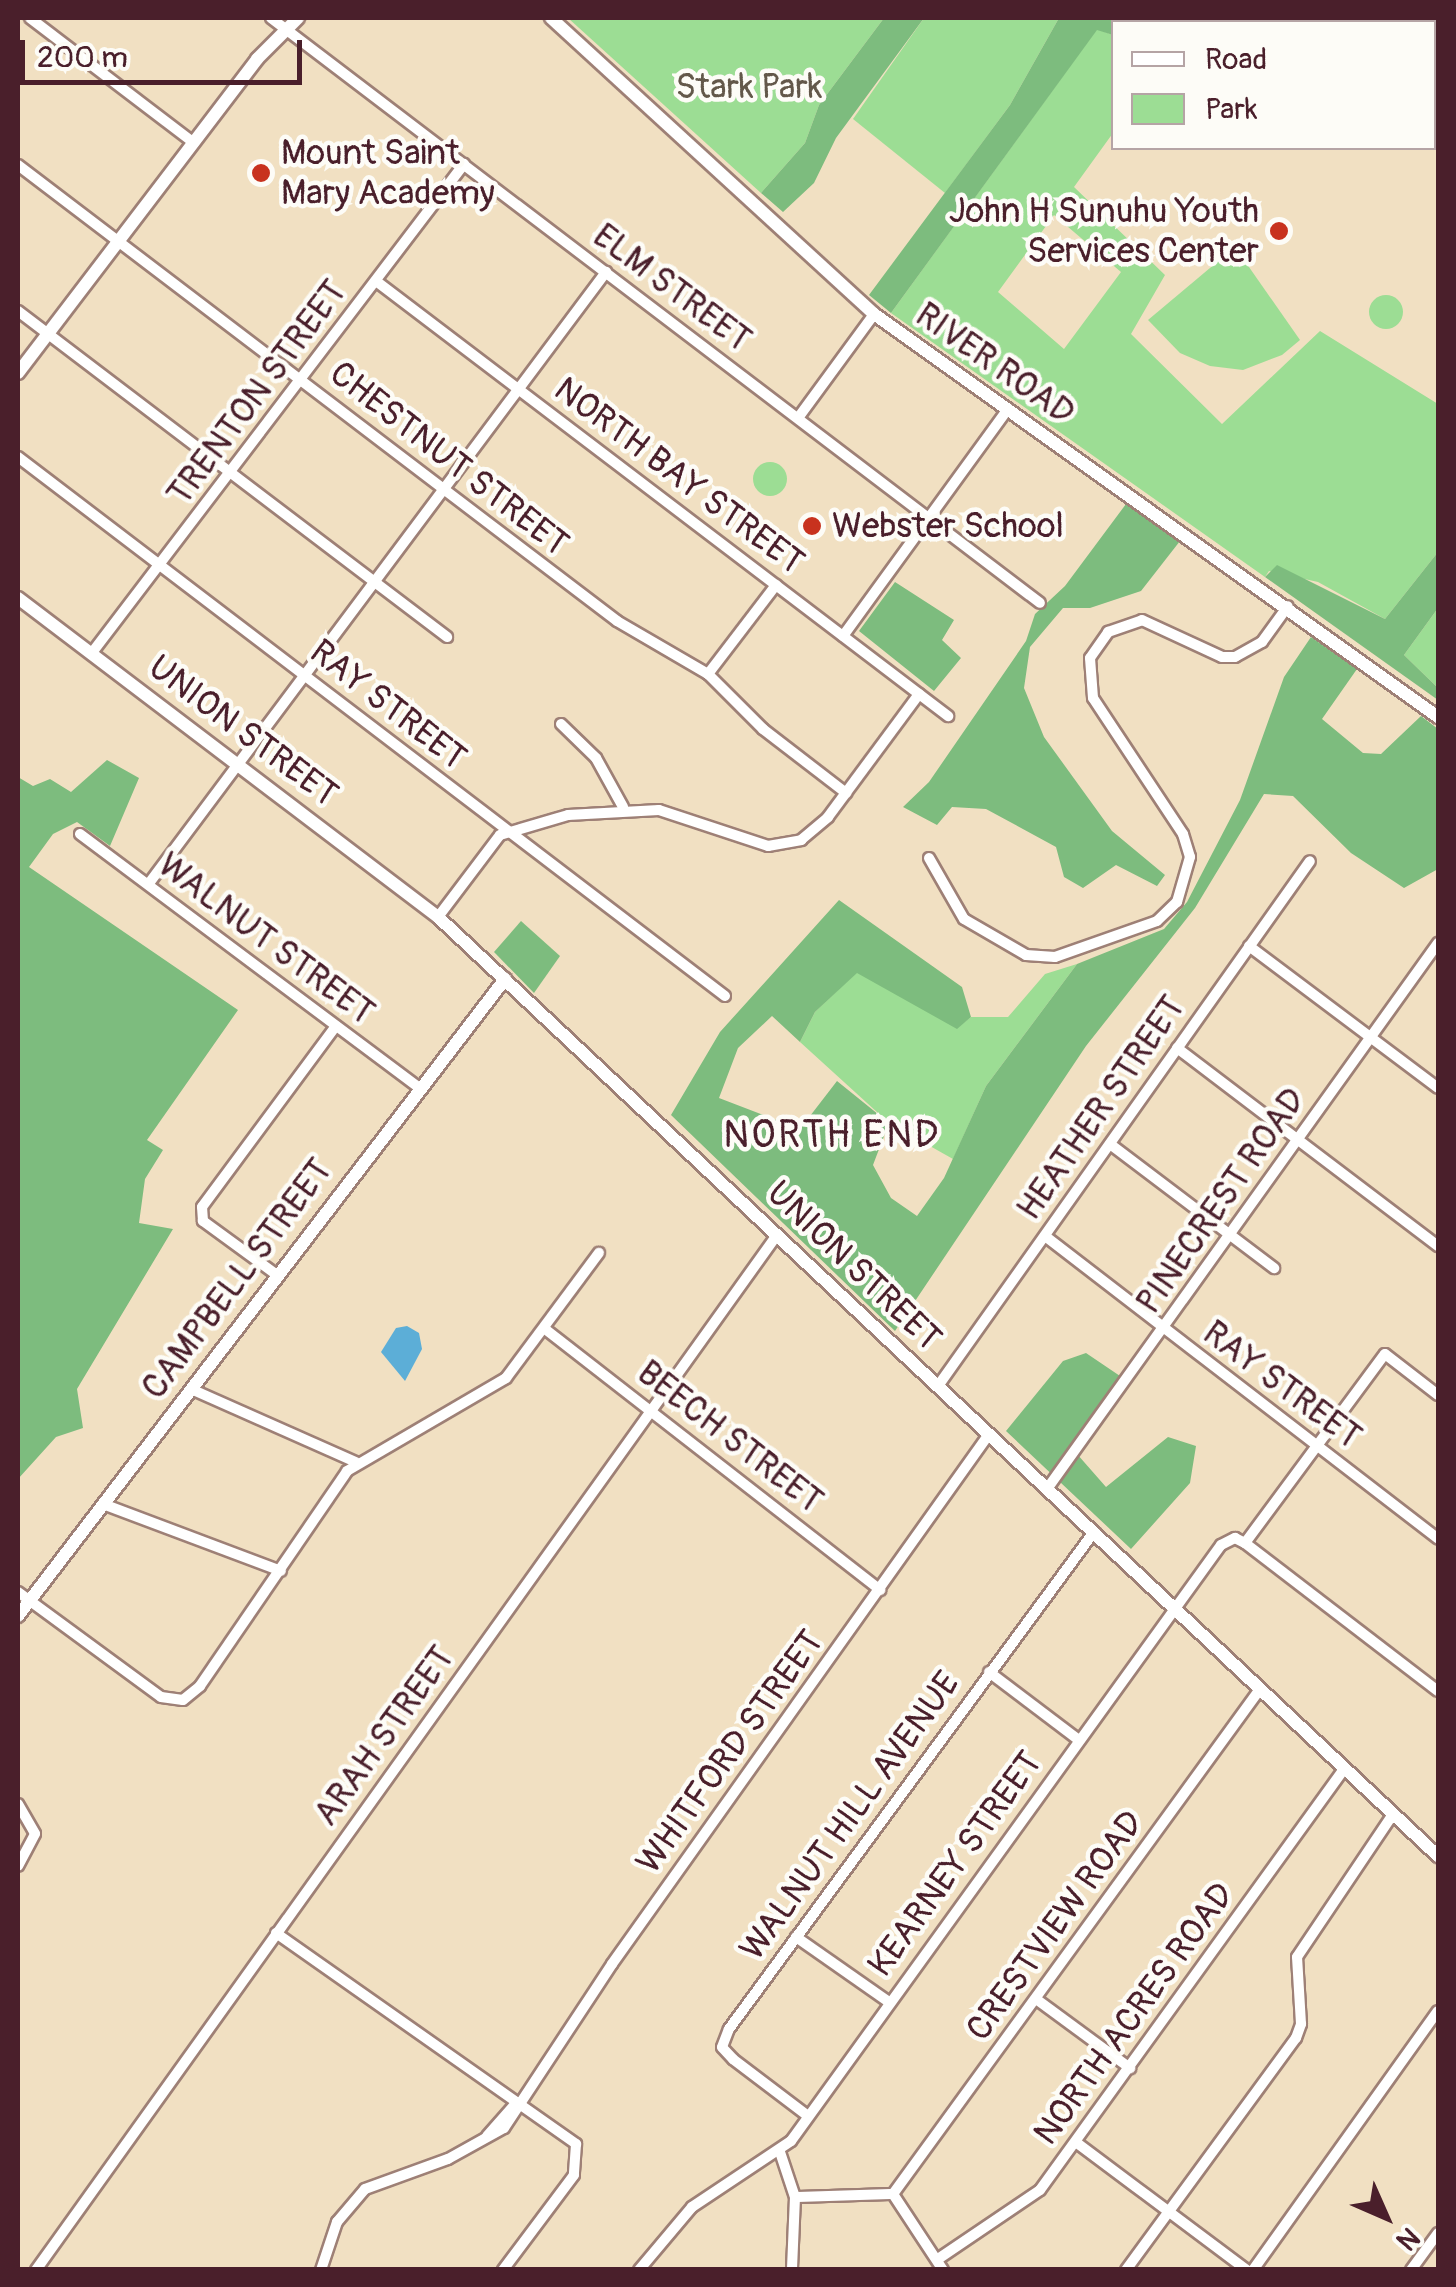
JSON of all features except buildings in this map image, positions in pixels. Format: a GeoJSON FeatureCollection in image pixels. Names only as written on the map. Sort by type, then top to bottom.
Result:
{"type":"FeatureCollection","features":[{"type":"Feature","properties":{"kind":"street"},"geometry":{"type":"LineString","coordinates":[[30,18],[194,143]]}},
{"type":"Feature","properties":{"kind":"street","name":"ELM STREET"},"geometry":{"type":"LineString","coordinates":[[271,18],[1040,603]]}},
{"type":"Feature","properties":{"kind":"street"},"geometry":{"type":"LineString","coordinates":[[18,373],[194,143],[298,18]]}},
{"type":"Feature","properties":{"kind":"street","name":"RIVER ROAD"},"geometry":{"type":"LineString","coordinates":[[551,18],[874,314],[1288,606],[1438,717]]}},
{"type":"Feature","properties":{"kind":"street","name":"TRENTON STREET"},"geometry":{"type":"LineString","coordinates":[[91,654],[464,164]]}},
{"type":"Feature","properties":{"kind":"street","name":"CHESTNUT STREET"},"geometry":{"type":"LineString","coordinates":[[18,165],[632,631],[708,674],[763,730],[846,793]]}},
{"type":"Feature","properties":{"kind":"street"},"geometry":{"type":"LineString","coordinates":[[150,882],[606,272]]}},
{"type":"Feature","properties":{"kind":"street","name":"NORTH BAY STREET"},"geometry":{"type":"LineString","coordinates":[[376,282],[948,716]]}},
{"type":"Feature","properties":{"kind":"street"},"geometry":{"type":"LineString","coordinates":[[18,312],[447,637]]}},
{"type":"Feature","properties":{"kind":"street"},"geometry":{"type":"LineString","coordinates":[[798,418],[874,314]]}},
{"type":"Feature","properties":{"kind":"street"},"geometry":{"type":"LineString","coordinates":[[843,636],[1008,409]]}},
{"type":"Feature","properties":{"kind":"street","name":"RAY STREET"},"geometry":{"type":"LineString","coordinates":[[18,457],[725,996]]}},
{"type":"Feature","properties":{"kind":"street"},"geometry":{"type":"LineString","coordinates":[[708,674],[776,585]]}},
{"type":"Feature","properties":{"kind":"street","name":"UNION STREET"},"geometry":{"type":"LineString","coordinates":[[18,598],[438,917],[1438,1856]]}},
{"type":"Feature","properties":{"kind":"street"},"geometry":{"type":"LineString","coordinates":[[929,858],[964,919],[1026,955],[1054,956],[1157,921],[1177,902],[1190,857],[1184,834],[1093,698],[1090,658],[1108,632],[1142,620],[1236,657],[1262,642],[1288,606]]}},
{"type":"Feature","properties":{"kind":"street"},"geometry":{"type":"LineString","coordinates":[[438,917],[507,831],[622,807],[659,810],[777,847],[808,836],[846,793],[920,694]]}},
{"type":"Feature","properties":{"kind":"street"},"geometry":{"type":"LineString","coordinates":[[561,724],[596,758],[622,807]]}},
{"type":"Feature","properties":{"kind":"street","name":"WALNUT STREET"},"geometry":{"type":"LineString","coordinates":[[80,834],[150,882],[420,1088]]}},
{"type":"Feature","properties":{"kind":"street","name":"HEATHER STREET"},"geometry":{"type":"LineString","coordinates":[[938,1386],[1310,861]]}},
{"type":"Feature","properties":{"kind":"street","name":"PINECREST ROAD"},"geometry":{"type":"LineString","coordinates":[[1047,1489],[1438,943]]}},
{"type":"Feature","properties":{"kind":"street"},"geometry":{"type":"LineString","coordinates":[[1249,946],[1438,1088]]}},
{"type":"Feature","properties":{"kind":"street","name":"CAMPBELL STREET"},"geometry":{"type":"LineString","coordinates":[[18,1616],[23,1596],[103,1504],[505,979]]}},
{"type":"Feature","properties":{"kind":"street"},"geometry":{"type":"LineString","coordinates":[[277,1275],[203,1221],[202,1207],[336,1026]]}},
{"type":"Feature","properties":{"kind":"street"},"geometry":{"type":"LineString","coordinates":[[1178,1048],[1438,1246]]}},
{"type":"Feature","properties":{"kind":"street"},"geometry":{"type":"LineString","coordinates":[[1110,1144],[1274,1268]]}},
{"type":"Feature","properties":{"kind":"street","name":"ARAH STREET"},"geometry":{"type":"LineString","coordinates":[[36,2270],[777,1235]]}},
{"type":"Feature","properties":{"kind":"street","name":"RAY STREET"},"geometry":{"type":"LineString","coordinates":[[1045,1236],[1438,1539]]}},
{"type":"Feature","properties":{"kind":"street"},"geometry":{"type":"LineString","coordinates":[[23,1596],[161,1696],[183,1700],[200,1686],[356,1462],[498,1385],[546,1329],[599,1253]]}},
{"type":"Feature","properties":{"kind":"street","name":"BEECH STREET"},"geometry":{"type":"LineString","coordinates":[[546,1329],[880,1590]]}},
{"type":"Feature","properties":{"kind":"street"},"geometry":{"type":"LineString","coordinates":[[1438,1394],[1385,1354],[1245,1544],[1438,1691]]}},
{"type":"Feature","properties":{"kind":"street"},"geometry":{"type":"LineString","coordinates":[[191,1389],[356,1462]]}},
{"type":"Feature","properties":{"kind":"street","name":"WHITFORD STREET"},"geometry":{"type":"LineString","coordinates":[[322,2270],[337,2222],[365,2188],[448,2159],[504,2128],[517,2102],[990,1434]]}},
{"type":"Feature","properties":{"kind":"street"},"geometry":{"type":"LineString","coordinates":[[103,1504],[282,1572]]}},
{"type":"Feature","properties":{"kind":"street","name":"WALNUT HILL AVENUE"},"geometry":{"type":"LineString","coordinates":[[808,2116],[722,2047],[796,1937],[1094,1532]]}},
{"type":"Feature","properties":{"kind":"street","name":"KEARNEY STREET"},"geometry":{"type":"LineString","coordinates":[[780,2152],[1221,1545],[1235,1538],[1245,1544]]}},
{"type":"Feature","properties":{"kind":"street"},"geometry":{"type":"LineString","coordinates":[[989,1672],[1079,1740]]}},
{"type":"Feature","properties":{"kind":"street","name":"CRESTVIEW ROAD"},"geometry":{"type":"LineString","coordinates":[[892,2194],[1260,1689]]}},
{"type":"Feature","properties":{"kind":"street","name":"NORTH ACRES ROAD"},"geometry":{"type":"LineString","coordinates":[[941,2264],[1017,2210],[1077,2143],[1344,1769]]}},
{"type":"Feature","properties":{"kind":"street"},"geometry":{"type":"LineString","coordinates":[[18,1804],[35,1834],[18,1866]]}},
{"type":"Feature","properties":{"kind":"street"},"geometry":{"type":"LineString","coordinates":[[1126,2270],[1296,2038],[1301,2024],[1297,1957],[1393,1814]]}},
{"type":"Feature","properties":{"kind":"street"},"geometry":{"type":"LineString","coordinates":[[276,1934],[568,2136],[579,2154],[574,2175],[503,2270]]}},
{"type":"Feature","properties":{"kind":"street"},"geometry":{"type":"LineString","coordinates":[[796,1937],[888,2002]]}},
{"type":"Feature","properties":{"kind":"street"},"geometry":{"type":"LineString","coordinates":[[1036,2000],[1130,2068]]}},
{"type":"Feature","properties":{"kind":"street"},"geometry":{"type":"LineString","coordinates":[[1077,2143],[1250,2270],[1438,2011]]}},
{"type":"Feature","properties":{"kind":"street"},"geometry":{"type":"LineString","coordinates":[[639,2270],[692,2207],[780,2152],[795,2197],[792,2270]]}},
{"type":"Feature","properties":{"kind":"street"},"geometry":{"type":"LineString","coordinates":[[795,2197],[892,2194],[941,2264]]}},
{"type":"Feature","properties":{"kind":"street"},"geometry":{"type":"LineString","coordinates":[[1411,2270],[1438,2233]]}},
{"type":"Feature","properties":{"kind":"green space","name":"Stark Park"},"geometry":{"type":"Polygon","coordinates":[[[568,18],[884,18],[819,105],[805,143],[761,193],[568,18]]]}},
{"type":"Feature","properties":{"kind":"green space"},"geometry":{"type":"Polygon","coordinates":[[[884,18],[924,18],[836,138],[814,183],[783,212],[761,193],[805,143],[819,105],[884,18]]]}},
{"type":"Feature","properties":{"kind":"green space"},"geometry":{"type":"Polygon","coordinates":[[[924,18],[1059,18],[1010,105],[945,193],[853,119],[924,18]]]}},
{"type":"Feature","properties":{"kind":"green space"},"geometry":{"type":"Polygon","coordinates":[[[1059,18],[1189,18],[1111,20],[1111,34],[1097,30],[891,313],[869,295],[1010,105],[1059,18]]]}},
{"type":"Feature","properties":{"kind":"green space"},"geometry":{"type":"Polygon","coordinates":[[[1097,29],[1111,34],[1111,136],[1074,187],[1165,275],[1131,334],[1222,424],[1320,331],[1438,404],[1438,552],[1385,619],[1318,582],[1269,571],[1265,577],[891,313],[1097,29]],[[1054,215],[998,292],[1064,349],[1121,272],[1054,215]]]}},
{"type":"Feature","properties":{"kind":"green space"},"geometry":{"type":"Polygon","coordinates":[[[1235,247],[1300,340],[1282,355],[1243,370],[1210,366],[1180,353],[1148,320],[1235,247]]]}},
{"type":"Feature","properties":{"kind":"green space"},"geometry":{"type":"Polygon","coordinates":[[[1386,295],[1398,300],[1403,312],[1398,324],[1386,329],[1374,324],[1369,312],[1374,300],[1386,295]]]}},
{"type":"Feature","properties":{"kind":"green space"},"geometry":{"type":"Polygon","coordinates":[[[770,462],[782,467],[787,479],[782,491],[770,496],[758,491],[753,479],[758,467],[770,462]]]}},
{"type":"Feature","properties":{"kind":"green space"},"geometry":{"type":"Polygon","coordinates":[[[1126,504],[1180,541],[1141,591],[1090,608],[1063,608],[1030,647],[1024,688],[1044,737],[1112,831],[1165,875],[1157,886],[1116,865],[1083,888],[1064,877],[1056,847],[986,809],[952,807],[937,825],[903,807],[929,782],[1026,641],[1035,614],[1065,586],[1126,504]]]}},
{"type":"Feature","properties":{"kind":"green space"},"geometry":{"type":"Polygon","coordinates":[[[1438,552],[1438,608],[1404,655],[1438,688],[1438,700],[1265,577],[1277,565],[1385,619],[1438,552]]]}},
{"type":"Feature","properties":{"kind":"green space"},"geometry":{"type":"Polygon","coordinates":[[[895,582],[954,620],[942,640],[961,658],[934,691],[859,631],[895,582]]]}},
{"type":"Feature","properties":{"kind":"green space"},"geometry":{"type":"Polygon","coordinates":[[[1438,608],[1438,688],[1404,655],[1438,608]]]}},
{"type":"Feature","properties":{"kind":"green space"},"geometry":{"type":"Polygon","coordinates":[[[1311,637],[1357,669],[1322,719],[1363,753],[1381,754],[1421,716],[1438,729],[1438,869],[1404,888],[1351,853],[1293,796],[1264,794],[1195,908],[1086,1046],[895,1331],[671,1115],[720,1032],[839,900],[962,987],[971,1017],[957,1029],[857,973],[815,1012],[800,1042],[772,1016],[738,1048],[719,1098],[800,1129],[837,1081],[889,1123],[873,1165],[891,1198],[917,1216],[944,1178],[986,1086],[1077,964],[1164,929],[1187,902],[1240,800],[1284,677],[1311,637]]]}},
{"type":"Feature","properties":{"kind":"green space"},"geometry":{"type":"Polygon","coordinates":[[[107,760],[139,778],[110,846],[77,822],[53,834],[29,867],[238,1010],[147,1140],[163,1150],[145,1179],[139,1223],[173,1229],[77,1389],[83,1428],[56,1437],[18,1479],[18,777],[33,786],[50,779],[71,792],[107,760]]]}},
{"type":"Feature","properties":{"kind":"green space"},"geometry":{"type":"Polygon","coordinates":[[[521,921],[560,956],[534,993],[494,952],[521,921]]]}},
{"type":"Feature","properties":{"kind":"green space"},"geometry":{"type":"Polygon","coordinates":[[[1077,964],[986,1086],[953,1159],[889,1123],[800,1042],[815,1012],[857,972],[957,1028],[971,1017],[1008,1017],[1045,974],[1077,964]]]}},
{"type":"Feature","properties":{"kind":"green space"},"geometry":{"type":"Polygon","coordinates":[[[1086,1353],[1120,1376],[1070,1446],[1106,1487],[1168,1437],[1196,1446],[1190,1483],[1131,1549],[1006,1431],[1063,1361],[1086,1353]]]}},
{"type":"Feature","properties":{"kind":"water"},"geometry":{"type":"Polygon","coordinates":[[[407,1326],[419,1333],[422,1349],[405,1381],[381,1352],[396,1328],[407,1326]]]}},
{"type":"Feature","properties":{"kind":"place","name":"Mount Saint Mary Academy"},"geometry":{"type":"Point","coordinates":[261,173]}},
{"type":"Feature","properties":{"kind":"place","name":"John H Sunuhu Youth Services Center"},"geometry":{"type":"Point","coordinates":[1279,231]}},
{"type":"Feature","properties":{"kind":"place","name":"Webster School"},"geometry":{"type":"Point","coordinates":[812,526]}},
{"type":"Feature","properties":{"kind":"district","name":"NORTH END"},"geometry":{"type":"Point","coordinates":[832,1136]}}]}
